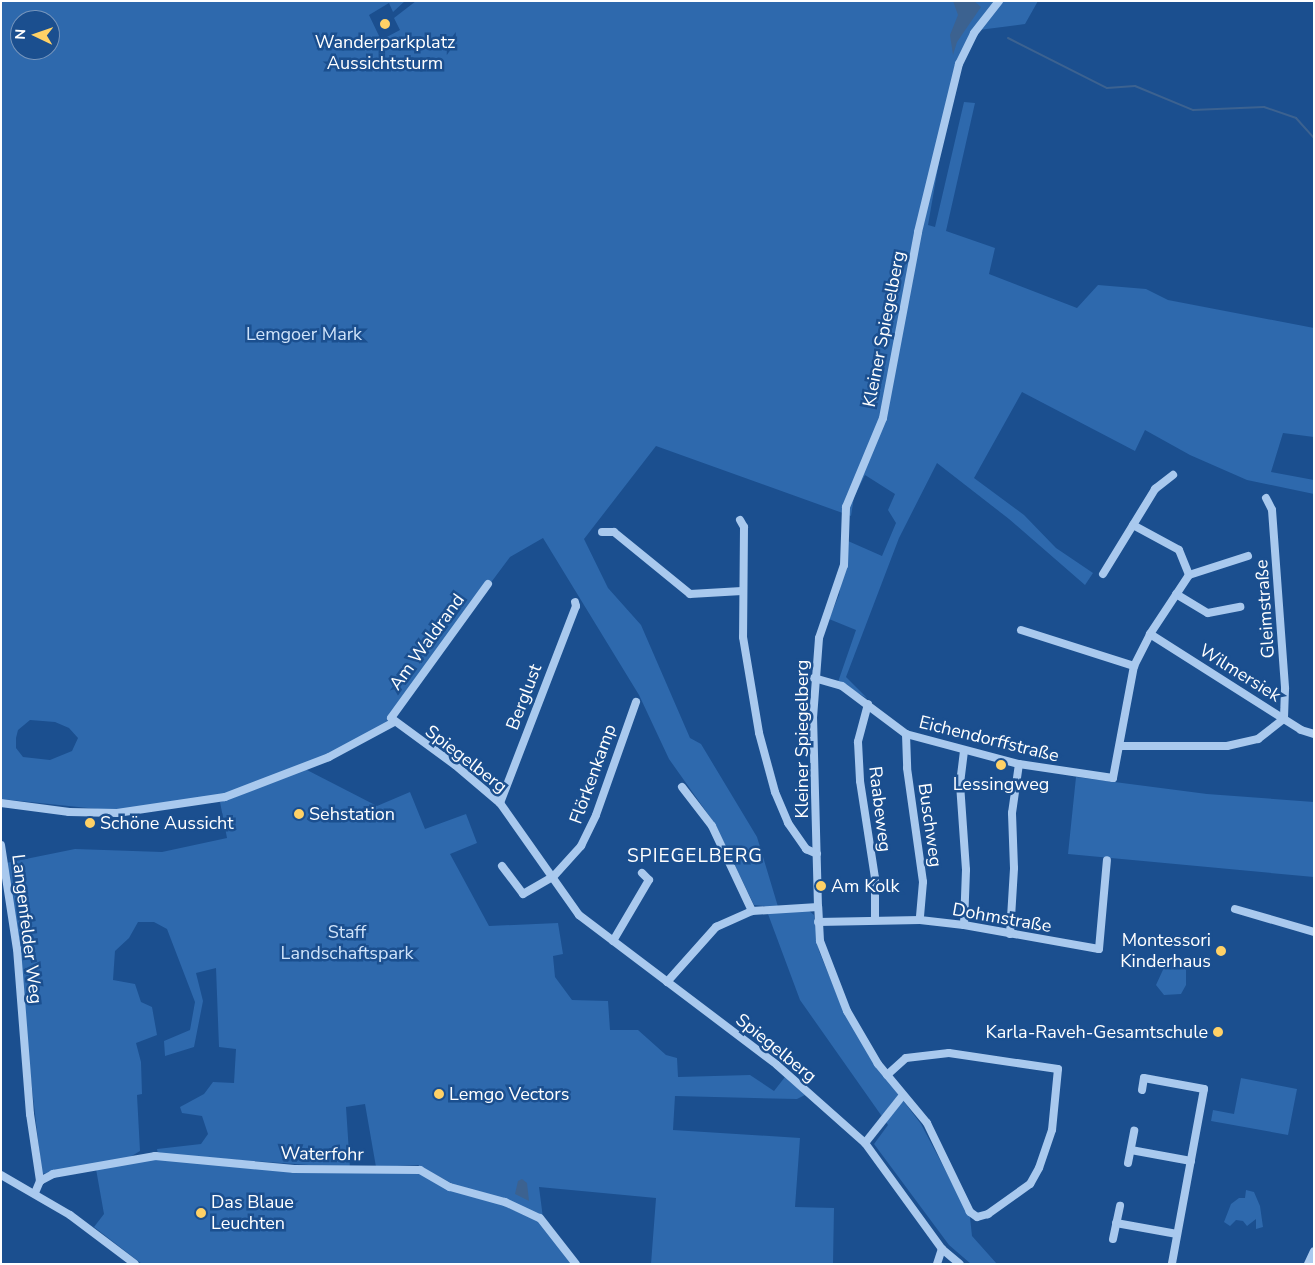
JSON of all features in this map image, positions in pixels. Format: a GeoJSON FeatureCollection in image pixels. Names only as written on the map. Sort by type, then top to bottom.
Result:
{"type":"FeatureCollection","features":[{"type":"Feature","properties":{"kind":"street","name":"Kleiner Spiegelberg"},"geometry":{"type":"LineString","coordinates":[[887,1075],[906,1058],[949,1053],[1059,1070],[1052,1130],[1034,1177],[1015,1197],[988,1214],[977,1217],[970,1212],[927,1123],[887,1075],[843,1002],[826,963],[818,922],[814,678],[819,638],[844,565],[846,506],[883,418],[918,232],[959,64],[974,33],[999,1]]}},
{"type":"Feature","properties":{"kind":"street"},"geometry":{"type":"LineString","coordinates":[[1103,574],[1155,489],[1173,474]]}},
{"type":"Feature","properties":{"kind":"street","name":"Gleimstraße"},"geometry":{"type":"LineString","coordinates":[[1266,498],[1272,510],[1286,689],[1284,718]]}},
{"type":"Feature","properties":{"kind":"street"},"geometry":{"type":"LineString","coordinates":[[740,520],[744,527],[742,591],[746,661],[759,733],[775,792],[788,823],[806,849],[817,854]]}},
{"type":"Feature","properties":{"kind":"street"},"geometry":{"type":"LineString","coordinates":[[1133,525],[1178,550],[1189,574]]}},
{"type":"Feature","properties":{"kind":"street"},"geometry":{"type":"LineString","coordinates":[[602,532],[614,532],[690,594],[742,591]]}},
{"type":"Feature","properties":{"kind":"street"},"geometry":{"type":"LineString","coordinates":[[1248,556],[1189,574],[1150,634],[1134,666],[1120,746],[1227,746],[1258,739],[1284,718]]}},
{"type":"Feature","properties":{"kind":"street","name":"Am Waldrand"},"geometry":{"type":"LineString","coordinates":[[392,720],[488,584]]}},
{"type":"Feature","properties":{"kind":"street"},"geometry":{"type":"LineString","coordinates":[[1176,594],[1208,613],[1240,607]]}},
{"type":"Feature","properties":{"kind":"street","name":"Berglust"},"geometry":{"type":"LineString","coordinates":[[500,803],[576,606],[575,602]]}},
{"type":"Feature","properties":{"kind":"street"},"geometry":{"type":"LineString","coordinates":[[1021,630],[1134,666]]}},
{"type":"Feature","properties":{"kind":"street","name":"Wilmersiek"},"geometry":{"type":"LineString","coordinates":[[1150,634],[1284,718],[1314,734]]}},
{"type":"Feature","properties":{"kind":"street","name":"Eichendorffstraße"},"geometry":{"type":"LineString","coordinates":[[814,678],[842,686],[906,734],[964,751],[1019,764],[1113,778],[1120,746]]}},
{"type":"Feature","properties":{"kind":"street","name":"Flörkenkamp"},"geometry":{"type":"LineString","coordinates":[[553,877],[581,846],[596,816],[636,702]]}},
{"type":"Feature","properties":{"kind":"street","name":"Raabeweg"},"geometry":{"type":"LineString","coordinates":[[868,704],[858,742],[860,781],[875,878],[875,919]]}},
{"type":"Feature","properties":{"kind":"street"},"geometry":{"type":"LineString","coordinates":[[1,803],[69,812],[117,813],[226,796],[329,757],[392,720]]}},
{"type":"Feature","properties":{"kind":"street","name":"Spiegelberg"},"geometry":{"type":"LineString","coordinates":[[392,720],[455,765],[500,803],[579,915],[777,1065],[865,1143],[942,1249],[960,1264]]}},
{"type":"Feature","properties":{"kind":"street","name":"Buschweg"},"geometry":{"type":"LineString","coordinates":[[906,734],[907,768],[923,882],[920,920]]}},
{"type":"Feature","properties":{"kind":"street"},"geometry":{"type":"LineString","coordinates":[[964,751],[960,784],[966,870],[964,925]]}},
{"type":"Feature","properties":{"kind":"street"},"geometry":{"type":"LineString","coordinates":[[1010,934],[1014,868],[1012,813],[1019,764]]}},
{"type":"Feature","properties":{"kind":"street"},"geometry":{"type":"LineString","coordinates":[[682,787],[712,826],[752,911]]}},
{"type":"Feature","properties":{"kind":"street","name":"Langenfelder Weg"},"geometry":{"type":"LineString","coordinates":[[1,845],[17,949],[30,1114],[40,1181]]}},
{"type":"Feature","properties":{"kind":"street","name":"Dohmstraße"},"geometry":{"type":"LineString","coordinates":[[818,922],[875,919],[920,920],[964,925],[1099,949],[1108,865]]}},
{"type":"Feature","properties":{"kind":"street"},"geometry":{"type":"LineString","coordinates":[[502,866],[523,894],[553,877]]}},
{"type":"Feature","properties":{"kind":"street"},"geometry":{"type":"LineString","coordinates":[[613,941],[649,880],[642,872]]}},
{"type":"Feature","properties":{"kind":"street"},"geometry":{"type":"LineString","coordinates":[[667,982],[716,927],[752,911],[818,907]]}},
{"type":"Feature","properties":{"kind":"street"},"geometry":{"type":"LineString","coordinates":[[1234,909],[1314,932]]}},
{"type":"Feature","properties":{"kind":"street"},"geometry":{"type":"LineString","coordinates":[[1142,1090],[1144,1078],[1204,1089],[1172,1264]]}},
{"type":"Feature","properties":{"kind":"street"},"geometry":{"type":"LineString","coordinates":[[865,1143],[903,1095]]}},
{"type":"Feature","properties":{"kind":"street"},"geometry":{"type":"LineString","coordinates":[[1128,1162],[1134,1131]]}},
{"type":"Feature","properties":{"kind":"street"},"geometry":{"type":"LineString","coordinates":[[1130,1150],[1191,1161]]}},
{"type":"Feature","properties":{"kind":"street","name":"Waterfohr"},"geometry":{"type":"LineString","coordinates":[[40,1181],[53,1174],[155,1156],[294,1169],[420,1170],[450,1187],[505,1202],[540,1218],[576,1264]]}},
{"type":"Feature","properties":{"kind":"street"},"geometry":{"type":"LineString","coordinates":[[1,1175],[35,1193],[135,1264]]}},
{"type":"Feature","properties":{"kind":"street"},"geometry":{"type":"LineString","coordinates":[[35,1193],[40,1181]]}},
{"type":"Feature","properties":{"kind":"street"},"geometry":{"type":"LineString","coordinates":[[1113,1239],[1120,1206]]}},
{"type":"Feature","properties":{"kind":"street"},"geometry":{"type":"LineString","coordinates":[[1116,1223],[1177,1234]]}},
{"type":"Feature","properties":{"kind":"street"},"geometry":{"type":"LineString","coordinates":[[937,1264],[942,1249]]}},
{"type":"Feature","properties":{"kind":"street"},"geometry":{"type":"LineString","coordinates":[[1308,1264],[1314,1251]]}},
{"type":"Feature","properties":{"kind":"green space","name":"Lemgoer Mark"},"geometry":{"type":"Polygon","coordinates":[[[1,1],[405,1],[393,12],[389,3],[369,15],[381,40],[400,30],[394,18],[416,1],[1038,1],[1025,24],[971,31],[956,64],[928,225],[935,227],[964,102],[975,103],[946,231],[995,248],[989,274],[1077,308],[1098,285],[1146,289],[1168,300],[1314,328],[1314,437],[1283,433],[1271,472],[1314,480],[1314,494],[1247,480],[1190,455],[1145,430],[1135,451],[1022,392],[974,478],[1024,515],[1056,548],[1093,573],[1085,585],[1009,519],[937,463],[899,538],[846,677],[867,698],[838,682],[856,630],[829,619],[839,595],[848,541],[882,556],[896,523],[888,510],[895,494],[865,475],[854,497],[851,516],[656,446],[584,539],[608,588],[641,625],[690,738],[701,744],[757,837],[779,910],[807,909],[814,915],[819,951],[837,995],[869,1056],[921,1124],[970,1217],[972,1236],[997,1264],[971,1264],[949,1245],[874,1144],[888,1125],[800,1000],[765,906],[754,905],[715,824],[669,759],[639,695],[543,538],[510,557],[386,723],[305,769],[377,806],[410,792],[425,829],[466,814],[477,843],[450,854],[489,926],[558,923],[563,954],[553,956],[555,977],[572,1000],[608,1001],[610,1030],[638,1030],[666,1055],[677,1058],[678,1077],[750,1075],[774,1091],[785,1077],[805,1095],[797,1099],[675,1096],[673,1130],[800,1138],[795,1207],[834,1208],[833,1264],[651,1264],[656,1198],[539,1187],[543,1218],[464,1190],[418,1165],[376,1167],[365,1104],[346,1107],[350,1168],[158,1154],[157,1149],[201,1144],[208,1134],[202,1116],[182,1113],[180,1107],[204,1094],[213,1082],[234,1083],[236,1049],[219,1047],[216,968],[196,973],[203,1001],[194,1047],[165,1056],[164,1041],[190,1030],[195,1002],[167,929],[154,922],[138,922],[129,938],[115,951],[113,980],[135,984],[141,1002],[152,1007],[157,1035],[136,1043],[141,1062],[142,1094],[137,1095],[140,1151],[130,1157],[42,1174],[6,863],[75,849],[162,852],[227,838],[220,802],[304,769],[225,794],[117,811],[1,799],[1,1]],[[30,720],[18,730],[16,748],[23,757],[50,760],[72,751],[78,738],[69,728],[55,722],[30,720]]]}},
{"type":"Feature","properties":{"kind":"green space"},"geometry":{"type":"Polygon","coordinates":[[[1076,777],[1207,794],[1314,802],[1314,877],[1068,854],[1076,777]]]}},
{"type":"Feature","properties":{"kind":"green space"},"geometry":{"type":"Polygon","coordinates":[[[1180,959],[1186,970],[1186,985],[1181,994],[1164,995],[1156,985],[1167,961],[1174,965],[1180,959]]]}},
{"type":"Feature","properties":{"kind":"green space"},"geometry":{"type":"Polygon","coordinates":[[[1241,1078],[1297,1089],[1288,1135],[1211,1121],[1213,1110],[1234,1114],[1241,1078]]]}},
{"type":"Feature","properties":{"kind":"green space"},"geometry":{"type":"Polygon","coordinates":[[[159,1158],[423,1173],[543,1222],[574,1264],[142,1264],[94,1227],[104,1214],[96,1169],[159,1158]]]}},
{"type":"Feature","properties":{"kind":"green space"},"geometry":{"type":"Polygon","coordinates":[[[1246,1190],[1254,1192],[1260,1206],[1263,1227],[1256,1229],[1256,1219],[1247,1226],[1243,1221],[1236,1220],[1230,1226],[1224,1222],[1231,1204],[1239,1198],[1245,1198],[1246,1190]]]}},
{"type":"Feature","properties":{"kind":"shaded area"},"geometry":{"type":"Polygon","coordinates":[[[953,1],[974,1],[981,7],[957,42],[953,55],[950,35],[958,15],[953,1]]]}},
{"type":"Feature","properties":{"kind":"shaded area"},"geometry":{"type":"Polygon","coordinates":[[[522,1179],[527,1183],[529,1201],[515,1194],[518,1181],[522,1179]]]}},
{"type":"Feature","properties":{"kind":"waterway"},"geometry":{"type":"LineString","coordinates":[[1008,38],[1107,88],[1135,86],[1193,110],[1264,107],[1296,118],[1314,138]]}},
{"type":"Feature","properties":{"kind":"place","name":"Wanderparkplatz Aussichtsturm"},"geometry":{"type":"Point","coordinates":[385,24]}},
{"type":"Feature","properties":{"kind":"place","name":"Lessingweg"},"geometry":{"type":"Point","coordinates":[1001,765]}},
{"type":"Feature","properties":{"kind":"place","name":"Sehstation"},"geometry":{"type":"Point","coordinates":[299,814]}},
{"type":"Feature","properties":{"kind":"place","name":"Schöne Aussicht"},"geometry":{"type":"Point","coordinates":[90,823]}},
{"type":"Feature","properties":{"kind":"place","name":"Am Kolk"},"geometry":{"type":"Point","coordinates":[821,886]}},
{"type":"Feature","properties":{"kind":"place","name":"Montessori Kinderhaus"},"geometry":{"type":"Point","coordinates":[1221,951]}},
{"type":"Feature","properties":{"kind":"place","name":"Karla-Raveh-Gesamtschule"},"geometry":{"type":"Point","coordinates":[1218,1032]}},
{"type":"Feature","properties":{"kind":"place","name":"Lemgo Vectors"},"geometry":{"type":"Point","coordinates":[439,1094]}},
{"type":"Feature","properties":{"kind":"place","name":"Das Blaue Leuchten"},"geometry":{"type":"Point","coordinates":[201,1213]}},
{"type":"Feature","properties":{"kind":"district","name":"SPIEGELBERG"},"geometry":{"type":"Point","coordinates":[695,857]}},
{"type":"Feature","properties":{"kind":"park label","name":"Staff Landschaftspark"},"geometry":{"type":"Point","coordinates":[347,943]}}]}
